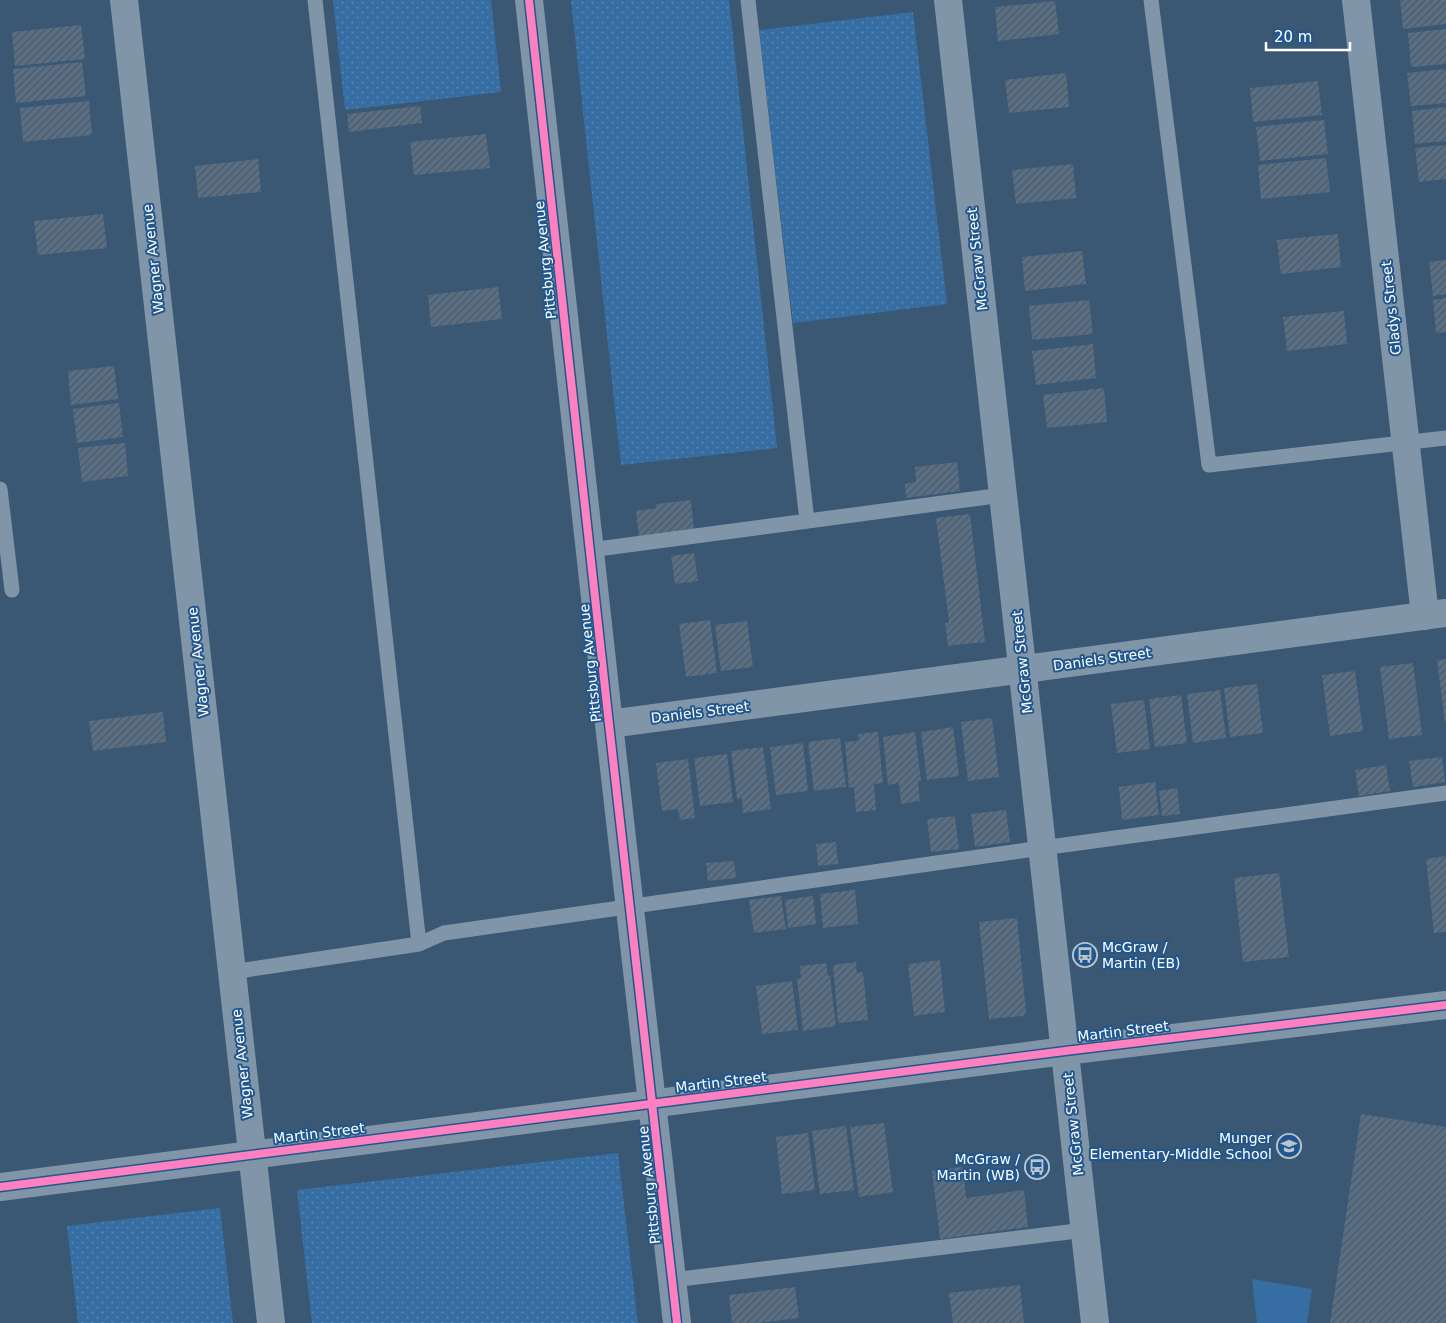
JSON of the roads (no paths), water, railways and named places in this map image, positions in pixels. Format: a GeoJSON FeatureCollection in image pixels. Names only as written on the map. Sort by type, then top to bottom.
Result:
{"type":"FeatureCollection","features":[{"type":"Feature","properties":{"kind":"street","name":"Wagner Avenue"},"geometry":{"type":"LineString","coordinates":[[124,0],[271,1323]]}},
{"type":"Feature","properties":{"kind":"street","name":"Pittsburg Avenue"},"geometry":{"type":"LineString","coordinates":[[529,0],[677,1323]]}},
{"type":"Feature","properties":{"kind":"street","name":"McGraw Street"},"geometry":{"type":"LineString","coordinates":[[948,0],[1096,1323]]}},
{"type":"Feature","properties":{"kind":"street","name":"Gladys Street"},"geometry":{"type":"LineString","coordinates":[[1356,0],[1406,443],[1436,614]]}},
{"type":"Feature","properties":{"kind":"street","name":"Daniels Street"},"geometry":{"type":"LineString","coordinates":[[609,724],[1436,614]]}},
{"type":"Feature","properties":{"kind":"street","name":"Martin Street"},"geometry":{"type":"LineString","coordinates":[[0,1187],[1065,1051],[1446,1005]]}},
{"type":"Feature","properties":{"kind":"lane"},"geometry":{"type":"LineString","coordinates":[[315,0],[418,944]]}},
{"type":"Feature","properties":{"kind":"lane"},"geometry":{"type":"LineString","coordinates":[[748,0],[807,521]]}},
{"type":"Feature","properties":{"kind":"lane"},"geometry":{"type":"LineString","coordinates":[[1152,0],[1209,465],[1446,438]]}},
{"type":"Feature","properties":{"kind":"lane"},"geometry":{"type":"LineString","coordinates":[[0,489],[12,590]]}},
{"type":"Feature","properties":{"kind":"lane"},"geometry":{"type":"LineString","coordinates":[[590,550],[1003,496]]}},
{"type":"Feature","properties":{"kind":"lane"},"geometry":{"type":"LineString","coordinates":[[232,972],[418,944],[444,933],[1446,793]]}},
{"type":"Feature","properties":{"kind":"lane"},"geometry":{"type":"LineString","coordinates":[[672,1280],[1085,1230]]}},
{"type":"Feature","properties":{"kind":"place","name":"McGraw / Martin (EB)"},"geometry":{"type":"Point","coordinates":[1085,955]}},
{"type":"Feature","properties":{"kind":"place","name":"Munger Elementary-Middle School"},"geometry":{"type":"Point","coordinates":[1289,1146]}},
{"type":"Feature","properties":{"kind":"place","name":"McGraw / Martin (WB)"},"geometry":{"type":"Point","coordinates":[1037,1167]}}]}
